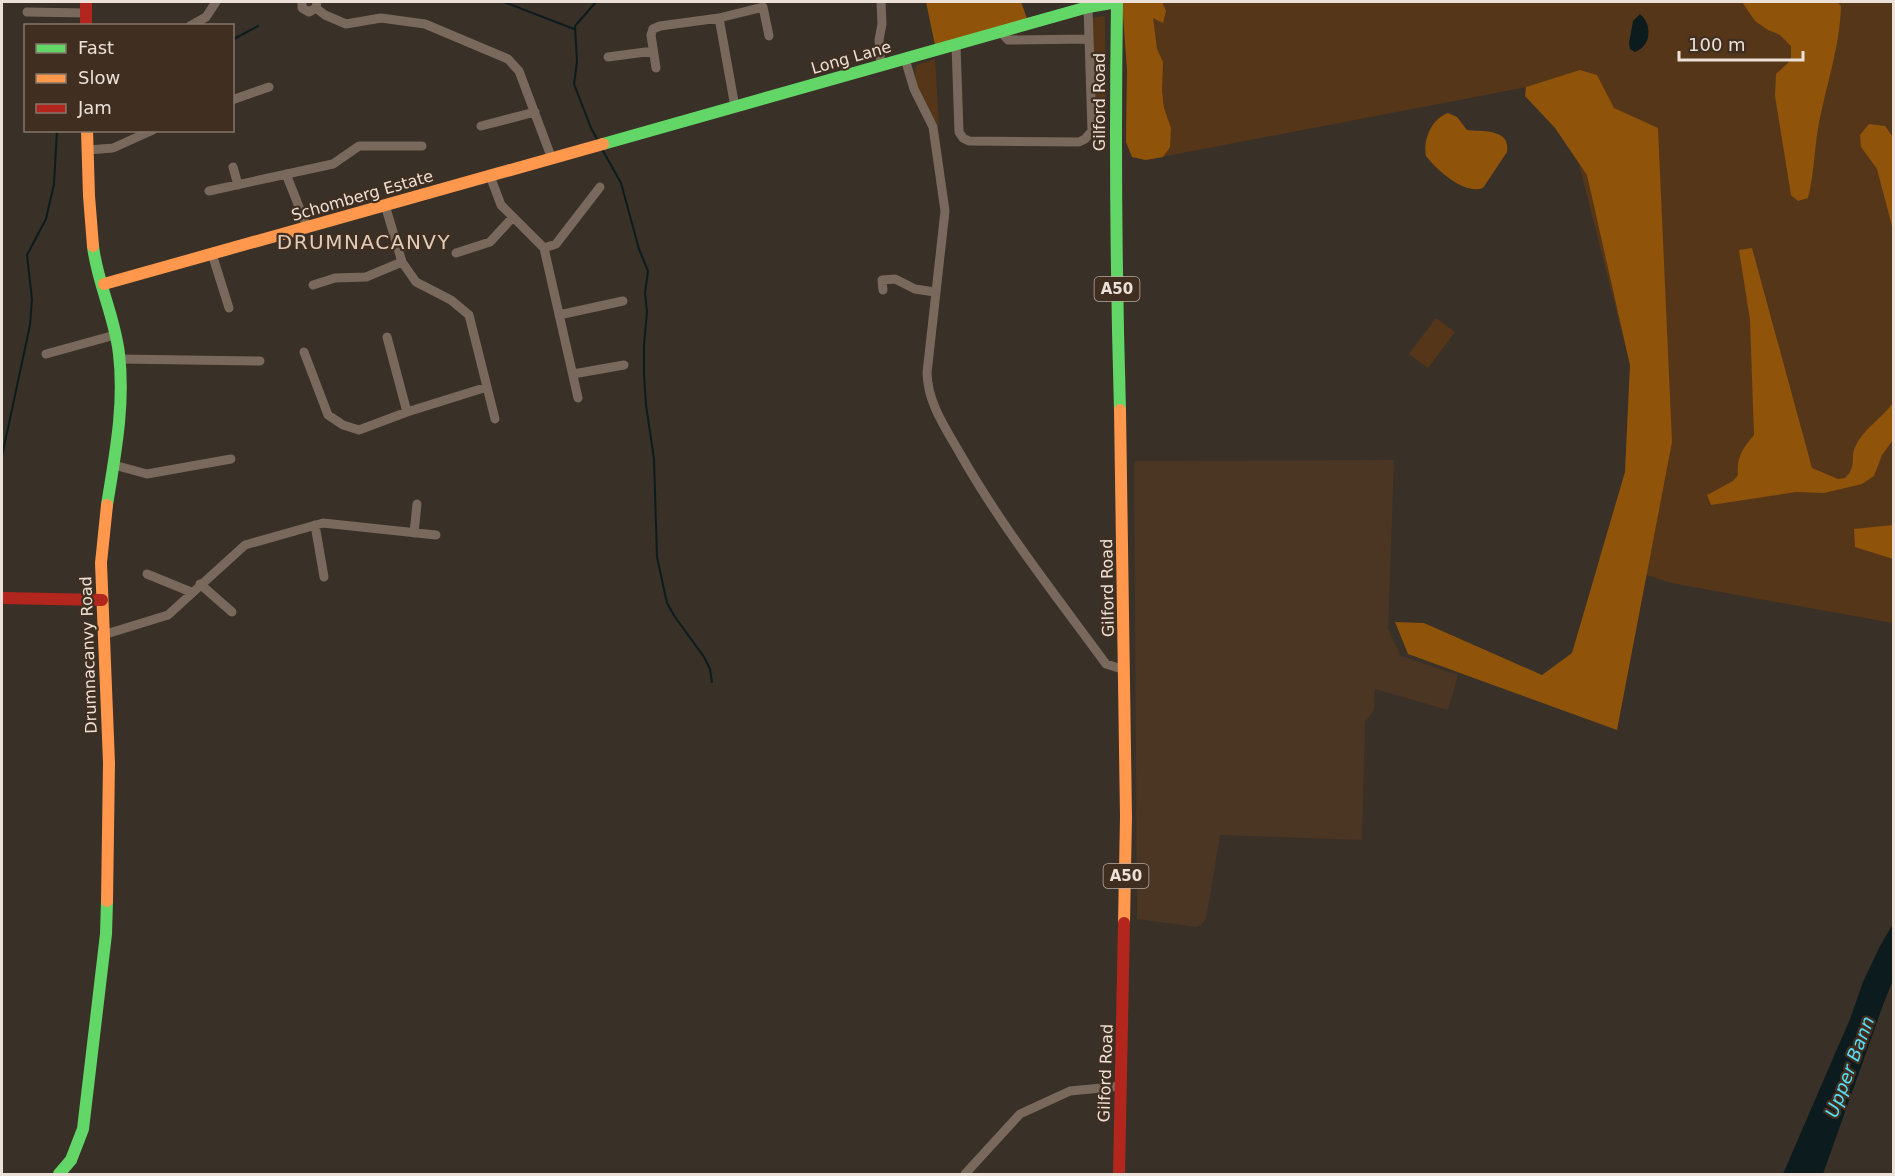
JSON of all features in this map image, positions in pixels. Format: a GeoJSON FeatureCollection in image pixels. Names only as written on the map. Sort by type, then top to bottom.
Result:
{"type":"FeatureCollection","features":[{"type":"Feature","properties":{"kind":"main road","name":"Long Lane"},"geometry":{"type":"LineString","coordinates":[[600,145],[1001,32],[1117,2]]}},
{"type":"Feature","properties":{"kind":"main road","name":"Gilford Road"},"geometry":{"type":"LineString","coordinates":[[1117,2],[1116,272],[1126,817],[1119,1174]]}},
{"type":"Feature","properties":{"kind":"main road","name":"Drumnacanvy Road"},"geometry":{"type":"LineString","coordinates":[[59,1174],[71,1160],[83,1129],[106,934],[109,773],[102,600],[103,530],[114,465],[121,388],[115,335],[91,231],[87,132]]}},
{"type":"Feature","properties":{"kind":"main road","name":"Schomberg Estate"},"geometry":{"type":"LineString","coordinates":[[104,284],[600,145]]}},
{"type":"Feature","properties":{"kind":"main road"},"geometry":{"type":"LineString","coordinates":[[2,598],[102,600]]}},
{"type":"Feature","properties":{"kind":"street"},"geometry":{"type":"LineString","coordinates":[[194,24],[206,17],[216,2]]}},
{"type":"Feature","properties":{"kind":"street"},"geometry":{"type":"LineString","coordinates":[[302,2],[302,8],[307,11],[312,11],[317,5],[325,15],[346,24],[381,18],[425,24],[498,53],[513,63],[519,71],[552,159]]}},
{"type":"Feature","properties":{"kind":"street"},"geometry":{"type":"LineString","coordinates":[[881,2],[882,24],[879,40],[881,66]]}},
{"type":"Feature","properties":{"kind":"street"},"geometry":{"type":"LineString","coordinates":[[656,68],[651,35],[655,27],[719,18],[762,4],[769,36]]}},
{"type":"Feature","properties":{"kind":"street"},"geometry":{"type":"LineString","coordinates":[[956,45],[960,132],[963,138],[969,141],[1078,142],[1085,140],[1092,131],[1088,8]]}},
{"type":"Feature","properties":{"kind":"street"},"geometry":{"type":"LineString","coordinates":[[27,12],[86,13]]}},
{"type":"Feature","properties":{"kind":"street"},"geometry":{"type":"LineString","coordinates":[[719,18],[735,107]]}},
{"type":"Feature","properties":{"kind":"street"},"geometry":{"type":"LineString","coordinates":[[1001,32],[1008,40],[1088,39]]}},
{"type":"Feature","properties":{"kind":"street"},"geometry":{"type":"LineString","coordinates":[[608,57],[653,51]]}},
{"type":"Feature","properties":{"kind":"street"},"geometry":{"type":"LineString","coordinates":[[905,59],[914,89],[933,127],[945,211],[927,373],[933,405],[981,489],[1025,555],[1106,664],[1125,670]]}},
{"type":"Feature","properties":{"kind":"street"},"geometry":{"type":"LineString","coordinates":[[234,99],[270,87]]}},
{"type":"Feature","properties":{"kind":"street"},"geometry":{"type":"LineString","coordinates":[[481,126],[535,112]]}},
{"type":"Feature","properties":{"kind":"street"},"geometry":{"type":"LineString","coordinates":[[88,150],[113,148],[149,132]]}},
{"type":"Feature","properties":{"kind":"street"},"geometry":{"type":"LineString","coordinates":[[209,192],[333,164],[359,146],[422,146]]}},
{"type":"Feature","properties":{"kind":"street"},"geometry":{"type":"LineString","coordinates":[[233,167],[238,185]]}},
{"type":"Feature","properties":{"kind":"street"},"geometry":{"type":"LineString","coordinates":[[286,174],[307,227]]}},
{"type":"Feature","properties":{"kind":"street"},"geometry":{"type":"LineString","coordinates":[[490,176],[501,205],[544,248],[578,398]]}},
{"type":"Feature","properties":{"kind":"street"},"geometry":{"type":"LineString","coordinates":[[544,248],[556,244],[600,187]]}},
{"type":"Feature","properties":{"kind":"street"},"geometry":{"type":"LineString","coordinates":[[386,205],[402,262],[416,282],[451,300],[469,315],[495,419]]}},
{"type":"Feature","properties":{"kind":"street"},"geometry":{"type":"LineString","coordinates":[[456,253],[490,242],[513,217]]}},
{"type":"Feature","properties":{"kind":"street"},"geometry":{"type":"LineString","coordinates":[[212,254],[229,308]]}},
{"type":"Feature","properties":{"kind":"street"},"geometry":{"type":"LineString","coordinates":[[313,285],[335,278],[366,277],[402,262]]}},
{"type":"Feature","properties":{"kind":"street"},"geometry":{"type":"LineString","coordinates":[[880,269],[883,290]]}},
{"type":"Feature","properties":{"kind":"street"},"geometry":{"type":"LineString","coordinates":[[882,280],[895,279],[915,289],[935,292]]}},
{"type":"Feature","properties":{"kind":"street"},"geometry":{"type":"LineString","coordinates":[[559,315],[623,301]]}},
{"type":"Feature","properties":{"kind":"street"},"geometry":{"type":"LineString","coordinates":[[46,354],[115,335]]}},
{"type":"Feature","properties":{"kind":"street"},"geometry":{"type":"LineString","coordinates":[[387,337],[406,412]]}},
{"type":"Feature","properties":{"kind":"street"},"geometry":{"type":"LineString","coordinates":[[304,352],[328,415],[343,425],[359,430],[406,412],[487,387]]}},
{"type":"Feature","properties":{"kind":"street"},"geometry":{"type":"LineString","coordinates":[[119,359],[260,361]]}},
{"type":"Feature","properties":{"kind":"street"},"geometry":{"type":"LineString","coordinates":[[573,374],[624,365]]}},
{"type":"Feature","properties":{"kind":"street"},"geometry":{"type":"LineString","coordinates":[[114,465],[147,474],[231,459]]}},
{"type":"Feature","properties":{"kind":"street"},"geometry":{"type":"LineString","coordinates":[[414,533],[417,504]]}},
{"type":"Feature","properties":{"kind":"street"},"geometry":{"type":"LineString","coordinates":[[103,635],[168,615],[245,545],[323,523],[436,535]]}},
{"type":"Feature","properties":{"kind":"street"},"geometry":{"type":"LineString","coordinates":[[315,525],[324,577]]}},
{"type":"Feature","properties":{"kind":"street"},"geometry":{"type":"LineString","coordinates":[[147,574],[191,592]]}},
{"type":"Feature","properties":{"kind":"street"},"geometry":{"type":"LineString","coordinates":[[200,584],[232,612]]}},
{"type":"Feature","properties":{"kind":"street"},"geometry":{"type":"LineString","coordinates":[[964,1174],[1020,1114],[1070,1091],[1122,1086]]}},
{"type":"Feature","properties":{"kind":"shaded area"},"geometry":{"type":"Polygon","coordinates":[[[926,2],[1021,2],[1029,24],[936,50],[926,2]]]}},
{"type":"Feature","properties":{"kind":"shaded area"},"geometry":{"type":"Polygon","coordinates":[[[1122,2],[1162,2],[1166,11],[1163,23],[1153,18],[1157,49],[1163,62],[1164,108],[1171,128],[1170,147],[1163,157],[1146,160],[1132,157],[1126,142],[1127,70],[1122,2]]]}},
{"type":"Feature","properties":{"kind":"shaded area"},"geometry":{"type":"Polygon","coordinates":[[[1123,2],[1893,2],[1893,623],[1671,583],[1599,559],[1625,472],[1630,365],[1558,81],[1146,160],[1132,157],[1126,142],[1127,70],[1123,2]]]}},
{"type":"Feature","properties":{"kind":"shaded area"},"geometry":{"type":"Polygon","coordinates":[[[1742,2],[1837,2],[1841,6],[1838,37],[1818,129],[1808,198],[1798,201],[1791,195],[1775,96],[1776,74],[1791,60],[1791,46],[1780,35],[1755,21],[1742,2]]]}},
{"type":"Feature","properties":{"kind":"shaded area"},"geometry":{"type":"Polygon","coordinates":[[[1105,16],[1106,122],[1095,123],[1092,18],[1105,16]]]}},
{"type":"Feature","properties":{"kind":"shaded area"},"geometry":{"type":"Polygon","coordinates":[[[935,59],[939,126],[925,105],[915,71],[917,65],[935,59]]]}},
{"type":"Feature","properties":{"kind":"shaded area"},"geometry":{"type":"Polygon","coordinates":[[[1580,70],[1597,75],[1614,108],[1658,128],[1672,442],[1617,730],[1408,654],[1395,622],[1424,623],[1542,675],[1572,653],[1625,472],[1630,365],[1587,175],[1555,128],[1525,96],[1526,87],[1580,70]]]}},
{"type":"Feature","properties":{"kind":"shaded area"},"geometry":{"type":"Polygon","coordinates":[[[1448,113],[1457,117],[1467,130],[1494,133],[1505,139],[1507,152],[1483,188],[1468,188],[1460,185],[1444,174],[1426,156],[1429,131],[1437,120],[1448,113]]]}},
{"type":"Feature","properties":{"kind":"shaded area"},"geometry":{"type":"Polygon","coordinates":[[[1869,124],[1885,126],[1893,137],[1893,230],[1877,169],[1861,147],[1860,135],[1869,124]]]}},
{"type":"Feature","properties":{"kind":"shaded area"},"geometry":{"type":"Polygon","coordinates":[[[1752,248],[1812,468],[1838,479],[1845,478],[1851,470],[1858,441],[1893,403],[1893,440],[1882,455],[1874,476],[1862,484],[1824,493],[1796,492],[1711,505],[1707,495],[1733,481],[1738,475],[1741,454],[1754,435],[1750,320],[1739,250],[1752,248]]]}},
{"type":"Feature","properties":{"kind":"shaded area"},"geometry":{"type":"Polygon","coordinates":[[[1436,318],[1455,332],[1428,368],[1409,354],[1436,318]]]}},
{"type":"Feature","properties":{"kind":"shaded area"},"geometry":{"type":"Polygon","coordinates":[[[1394,460],[1388,629],[1401,656],[1458,675],[1448,710],[1375,689],[1374,710],[1365,722],[1362,840],[1220,835],[1206,919],[1201,925],[1196,927],[1137,919],[1134,461],[1394,460]]]}},
{"type":"Feature","properties":{"kind":"shaded area"},"geometry":{"type":"Polygon","coordinates":[[[1893,525],[1893,559],[1855,547],[1854,529],[1893,525]]]}},
{"type":"Feature","properties":{"kind":"water"},"geometry":{"type":"Polygon","coordinates":[[[1640,14],[1647,24],[1648,35],[1644,45],[1635,52],[1630,49],[1629,43],[1633,21],[1640,14]]]}},
{"type":"Feature","properties":{"kind":"water","name":"Upper Bann"},"geometry":{"type":"Polygon","coordinates":[[[1893,924],[1893,980],[1823,1174],[1783,1174],[1850,1019],[1863,982],[1893,924]]]}},
{"type":"Feature","properties":{"kind":"waterway"},"geometry":{"type":"LineString","coordinates":[[504,2],[574,29]]}},
{"type":"Feature","properties":{"kind":"waterway"},"geometry":{"type":"LineString","coordinates":[[596,2],[575,26],[577,62],[574,84],[598,141]]}},
{"type":"Feature","properties":{"kind":"waterway"},"geometry":{"type":"LineString","coordinates":[[234,39],[258,26]]}},
{"type":"Feature","properties":{"kind":"waterway"},"geometry":{"type":"LineString","coordinates":[[2,456],[30,325],[32,299],[27,255],[46,219],[54,184],[57,132]]}},
{"type":"Feature","properties":{"kind":"waterway"},"geometry":{"type":"LineString","coordinates":[[602,149],[621,183],[639,249],[648,271],[645,293],[647,312],[644,375],[654,459],[657,557],[667,603],[704,657],[710,669],[712,682]]}},
{"type":"Feature","properties":{"kind":"traffic: fast"},"geometry":{"type":"LineString","coordinates":[[603,144],[1088,7],[1117,2]]}},
{"type":"Feature","properties":{"kind":"traffic: fast"},"geometry":{"type":"LineString","coordinates":[[1117,2],[1116,206],[1120,410]]}},
{"type":"Feature","properties":{"kind":"traffic: fast"},"geometry":{"type":"LineString","coordinates":[[93,246],[98,273],[117,340],[121,373],[118,430],[107,505]]}},
{"type":"Feature","properties":{"kind":"traffic: fast"},"geometry":{"type":"LineString","coordinates":[[59,1174],[71,1160],[83,1129],[106,934],[107,901]]}},
{"type":"Feature","properties":{"kind":"traffic: slow"},"geometry":{"type":"LineString","coordinates":[[87,132],[93,246]]}},
{"type":"Feature","properties":{"kind":"traffic: slow"},"geometry":{"type":"LineString","coordinates":[[104,284],[603,144]]}},
{"type":"Feature","properties":{"kind":"traffic: slow"},"geometry":{"type":"LineString","coordinates":[[1120,410],[1126,817],[1124,923]]}},
{"type":"Feature","properties":{"kind":"traffic: slow"},"geometry":{"type":"LineString","coordinates":[[107,505],[101,563],[109,763],[107,901]]}},
{"type":"Feature","properties":{"kind":"traffic: jam"},"geometry":{"type":"LineString","coordinates":[[86,2],[86,24]]}},
{"type":"Feature","properties":{"kind":"traffic: jam"},"geometry":{"type":"LineString","coordinates":[[2,598],[102,600]]}},
{"type":"Feature","properties":{"kind":"traffic: jam"},"geometry":{"type":"LineString","coordinates":[[1119,1174],[1124,923]]}},
{"type":"Feature","properties":{"kind":"district","name":"DRUMNACANVY"},"geometry":{"type":"Point","coordinates":[364,242]}}]}
